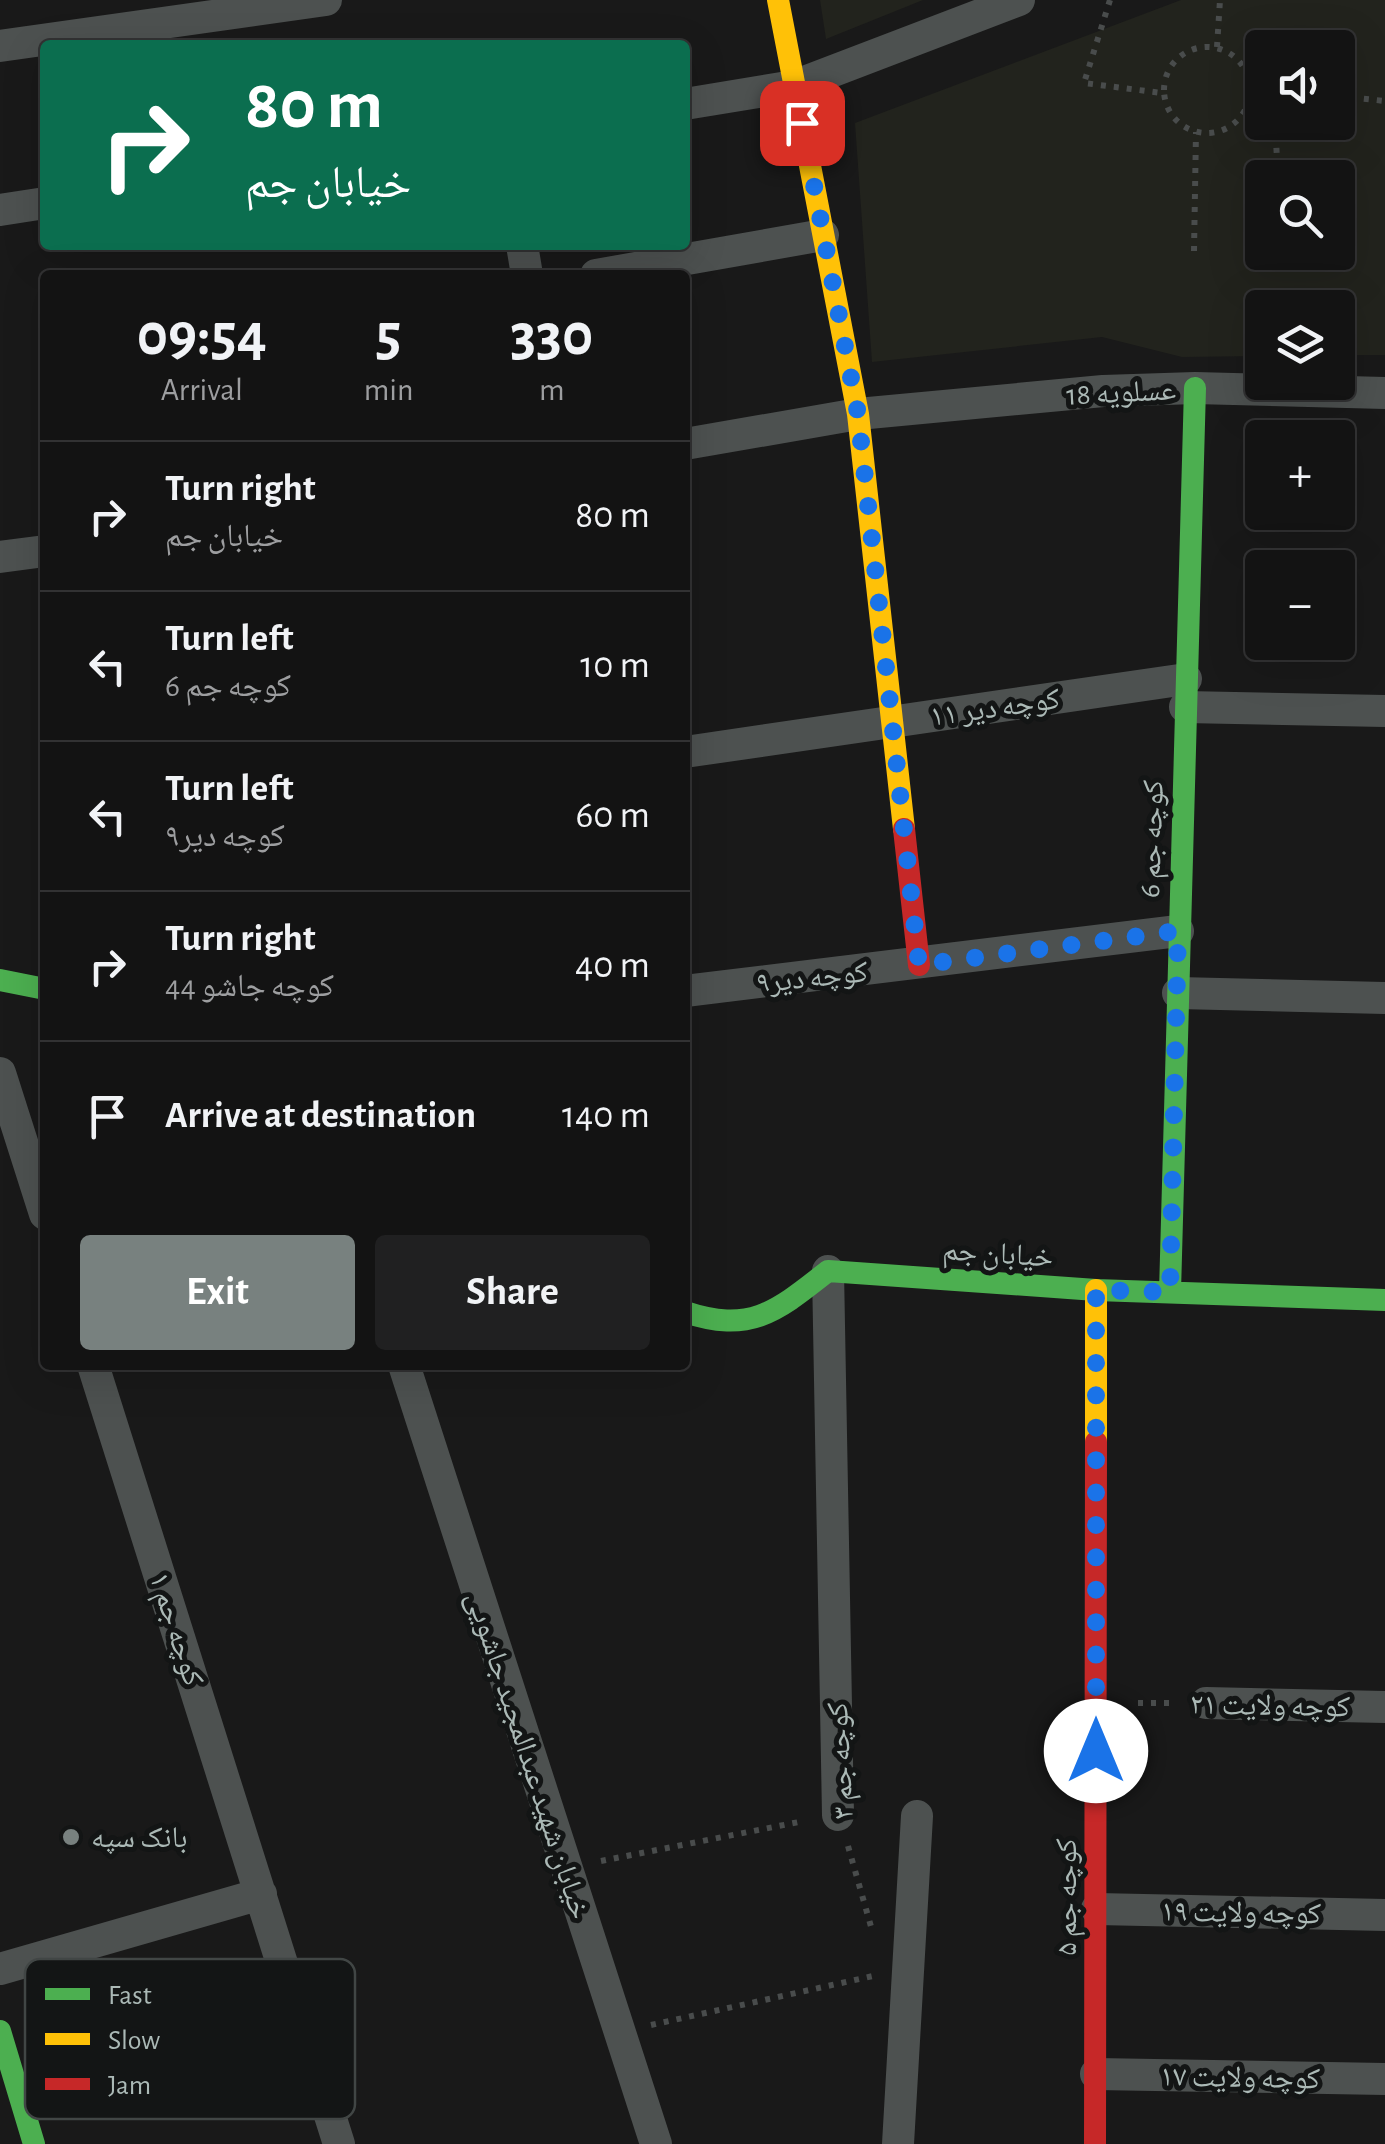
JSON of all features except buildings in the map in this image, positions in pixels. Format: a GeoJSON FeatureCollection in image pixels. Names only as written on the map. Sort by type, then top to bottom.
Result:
{"type":"FeatureCollection","features":[{"type":"Feature","properties":{"kind":"street"},"geometry":{"type":"LineString","coordinates":[[0,46],[128,24],[326,0]]}},
{"type":"Feature","properties":{"kind":"street"},"geometry":{"type":"LineString","coordinates":[[778,0],[858,414],[919,965]]}},
{"type":"Feature","properties":{"kind":"street"},"geometry":{"type":"LineString","coordinates":[[690,103],[794,86],[1019,0]]}},
{"type":"Feature","properties":{"kind":"street"},"geometry":{"type":"LineString","coordinates":[[0,210],[40,204]]}},
{"type":"Feature","properties":{"kind":"street"},"geometry":{"type":"LineString","coordinates":[[624,270],[823,235]]}},
{"type":"Feature","properties":{"kind":"street","name":"عسلویه 18"},"geometry":{"type":"LineString","coordinates":[[690,443],[858,414],[1103,391],[1194,388],[1385,393]]}},
{"type":"Feature","properties":{"kind":"street","name":"کوچه جم 6"},"geometry":{"type":"LineString","coordinates":[[1170,1292],[1194,388]]}},
{"type":"Feature","properties":{"kind":"street"},"geometry":{"type":"LineString","coordinates":[[0,558],[40,553]]}},
{"type":"Feature","properties":{"kind":"street","name":"کوچه دیر ۱۱"},"geometry":{"type":"LineString","coordinates":[[690,751],[892,722],[1185,693],[1385,711]]}},
{"type":"Feature","properties":{"kind":"street","name":"کوچه دیر۹"},"geometry":{"type":"LineString","coordinates":[[690,991],[1178,931]]}},
{"type":"Feature","properties":{"kind":"street"},"geometry":{"type":"LineString","coordinates":[[0,980],[40,988]]}},
{"type":"Feature","properties":{"kind":"street"},"geometry":{"type":"LineString","coordinates":[[1178,994],[1385,998]]}},
{"type":"Feature","properties":{"kind":"street"},"geometry":{"type":"LineString","coordinates":[[0,1073],[40,1198]]}},
{"type":"Feature","properties":{"kind":"street"},"geometry":{"type":"LineString","coordinates":[[690,1314],[712,1323],[754,1322],[787,1304],[828,1271]]}},
{"type":"Feature","properties":{"kind":"street","name":"خیابان جم"},"geometry":{"type":"LineString","coordinates":[[828,1271],[1096,1290],[1385,1300]]}},
{"type":"Feature","properties":{"kind":"street","name":"کوچه جم ۳"},"geometry":{"type":"LineString","coordinates":[[828,1271],[838,1814]]}},
{"type":"Feature","properties":{"kind":"street","name":"کوچه جم ۵"},"geometry":{"type":"LineString","coordinates":[[1096,1290],[1096,2144]]}},
{"type":"Feature","properties":{"kind":"street","name":"کوچه جم ۱"},"geometry":{"type":"LineString","coordinates":[[95,1370],[281,1959]]}},
{"type":"Feature","properties":{"kind":"street","name":"خیابان شهید عبدالمجید جاشویی"},"geometry":{"type":"LineString","coordinates":[[406,1370],[656,2144]]}},
{"type":"Feature","properties":{"kind":"street","name":"کوچه ولایت ۲۱"},"geometry":{"type":"LineString","coordinates":[[1206,1703],[1385,1707]]}},
{"type":"Feature","properties":{"kind":"street"},"geometry":{"type":"LineString","coordinates":[[898,2144],[917,1816]]}},
{"type":"Feature","properties":{"kind":"street"},"geometry":{"type":"LineString","coordinates":[[35,1959],[261,1894]]}},
{"type":"Feature","properties":{"kind":"street","name":"کوچه ولایت ۱۹"},"geometry":{"type":"LineString","coordinates":[[1097,1909],[1385,1915]]}},
{"type":"Feature","properties":{"kind":"street"},"geometry":{"type":"LineString","coordinates":[[0,1969],[25,1962]]}},
{"type":"Feature","properties":{"kind":"street"},"geometry":{"type":"LineString","coordinates":[[0,2031],[25,2114]]}},
{"type":"Feature","properties":{"kind":"street","name":"کوچه ولایت ۱۷"},"geometry":{"type":"LineString","coordinates":[[1096,2074],[1385,2079]]}},
{"type":"Feature","properties":{"kind":"street"},"geometry":{"type":"LineString","coordinates":[[26,2119],[34,2144]]}},
{"type":"Feature","properties":{"kind":"street","name":"کوچه جم ۱"},"geometry":{"type":"LineString","coordinates":[[330,2119],[338,2144]]}},
{"type":"Feature","properties":{"kind":"path"},"geometry":{"type":"LineString","coordinates":[[1110,0],[1084,83],[1162,93]]}},
{"type":"Feature","properties":{"kind":"path"},"geometry":{"type":"LineString","coordinates":[[1216,47],[1220,0]]}},
{"type":"Feature","properties":{"kind":"path"},"geometry":{"type":"LineString","coordinates":[[1245,72],[1240,61],[1216,47],[1189,49],[1168,67],[1162,93],[1173,118],[1196,132],[1224,130],[1245,109]]}},
{"type":"Feature","properties":{"kind":"path"},"geometry":{"type":"LineString","coordinates":[[1355,98],[1385,101]]}},
{"type":"Feature","properties":{"kind":"path"},"geometry":{"type":"LineString","coordinates":[[1194,250],[1196,132]]}},
{"type":"Feature","properties":{"kind":"path","name":"کوچه ولایت ۲۱"},"geometry":{"type":"LineString","coordinates":[[1096,1703],[1206,1703]]}},
{"type":"Feature","properties":{"kind":"path"},"geometry":{"type":"LineString","coordinates":[[565,1868],[838,1814]]}},
{"type":"Feature","properties":{"kind":"path","name":"کوچه جم ۳"},"geometry":{"type":"LineString","coordinates":[[838,1814],[875,1938]]}},
{"type":"Feature","properties":{"kind":"path"},"geometry":{"type":"LineString","coordinates":[[619,2032],[885,1974]]}},
{"type":"Feature","properties":{"kind":"shaded area"},"geometry":{"type":"Polygon","coordinates":[[[820,0],[923,0],[826,39],[820,0]]]}},
{"type":"Feature","properties":{"kind":"shaded area"},"geometry":{"type":"Polygon","coordinates":[[[1181,0],[1385,0],[1385,355],[1355,355],[1355,290],[1245,290],[1245,356],[1182,357],[1102,337],[872,362],[855,123],[1181,0]]]}},
{"type":"Feature","properties":{"kind":"traffic: fast"},"geometry":{"type":"LineString","coordinates":[[1170,1292],[1195,388]]}},
{"type":"Feature","properties":{"kind":"traffic: fast"},"geometry":{"type":"LineString","coordinates":[[0,980],[40,988]]}},
{"type":"Feature","properties":{"kind":"traffic: fast"},"geometry":{"type":"LineString","coordinates":[[690,1313],[728,1320],[762,1315],[828,1271],[1096,1290],[1385,1300]]}},
{"type":"Feature","properties":{"kind":"traffic: fast"},"geometry":{"type":"LineString","coordinates":[[0,2031],[25,2114]]}},
{"type":"Feature","properties":{"kind":"traffic: fast"},"geometry":{"type":"LineString","coordinates":[[26,2119],[34,2144]]}},
{"type":"Feature","properties":{"kind":"traffic: slow"},"geometry":{"type":"LineString","coordinates":[[778,0],[858,414],[904,829]]}},
{"type":"Feature","properties":{"kind":"traffic: slow"},"geometry":{"type":"LineString","coordinates":[[1096,1290],[1096,1442]]}},
{"type":"Feature","properties":{"kind":"traffic: jam"},"geometry":{"type":"LineString","coordinates":[[904,829],[919,965]]}},
{"type":"Feature","properties":{"kind":"traffic: jam"},"geometry":{"type":"LineString","coordinates":[[1095,2144],[1096,1442]]}},
{"type":"Feature","properties":{"kind":"place","name":"بانک سپه"},"geometry":{"type":"Point","coordinates":[71,1837]}},
{"type":"Feature","properties":{"kind":"route"},"geometry":{"type":"LineString","coordinates":[[802,123],[858,414],[919,965],[1178,931],[1170,1292],[1096,1290],[1096,1751]]}}]}
